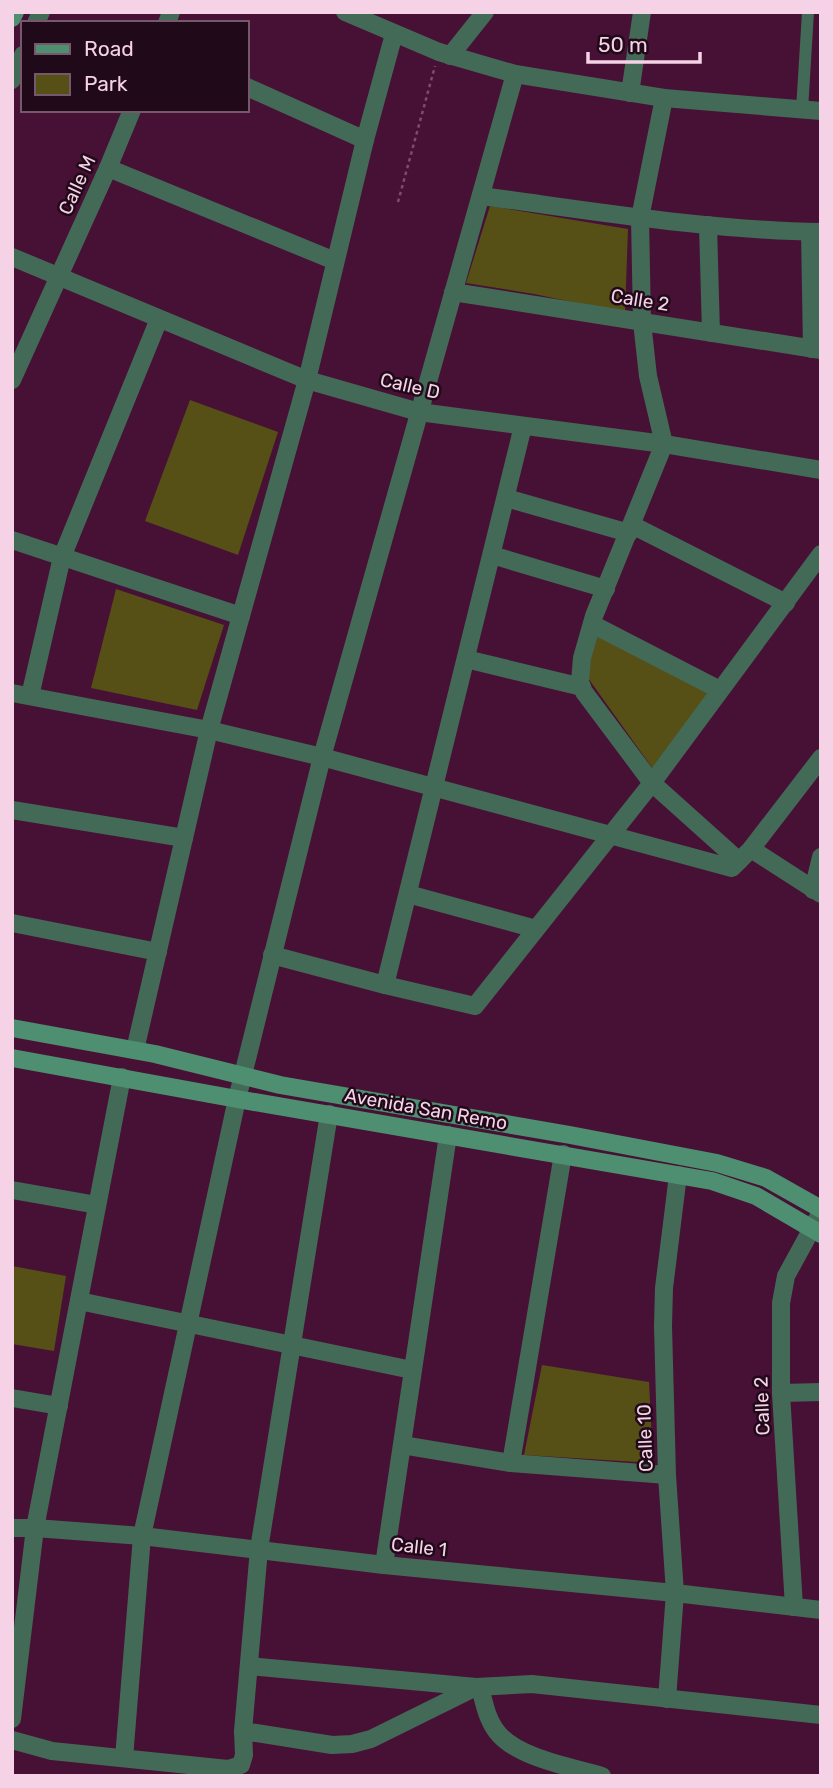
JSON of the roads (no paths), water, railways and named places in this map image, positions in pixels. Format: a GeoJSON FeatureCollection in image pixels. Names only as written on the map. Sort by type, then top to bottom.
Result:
{"type":"FeatureCollection","features":[{"type":"Feature","properties":{"kind":"main road"},"geometry":{"type":"LineString","coordinates":[[12,18],[15,12]]}},
{"type":"Feature","properties":{"kind":"main road","name":"Avenida San Remo"},"geometry":{"type":"LineString","coordinates":[[12,1028],[135,1050],[243,1076],[718,1163],[766,1178],[821,1210]]}},
{"type":"Feature","properties":{"kind":"main road","name":"Avenida San Remo"},"geometry":{"type":"LineString","coordinates":[[12,1058],[712,1181],[756,1196],[816,1232]]}},
{"type":"Feature","properties":{"kind":"street"},"geometry":{"type":"LineString","coordinates":[[345,12],[444,54],[515,74],[630,93],[821,111]]}},
{"type":"Feature","properties":{"kind":"street"},"geometry":{"type":"LineString","coordinates":[[444,54],[485,12]]}},
{"type":"Feature","properties":{"kind":"street"},"geometry":{"type":"LineString","coordinates":[[630,93],[642,12]]}},
{"type":"Feature","properties":{"kind":"street"},"geometry":{"type":"LineString","coordinates":[[802,110],[808,12]]}},
{"type":"Feature","properties":{"kind":"street"},"geometry":{"type":"LineString","coordinates":[[135,1050],[209,730],[307,380],[365,140],[394,34]]}},
{"type":"Feature","properties":{"kind":"street"},"geometry":{"type":"LineString","coordinates":[[12,80],[21,60]]}},
{"type":"Feature","properties":{"kind":"street"},"geometry":{"type":"LineString","coordinates":[[124,1758],[142,1536],[237,1099],[321,757],[515,74]]}},
{"type":"Feature","properties":{"kind":"street"},"geometry":{"type":"LineString","coordinates":[[248,87],[365,140]]}},
{"type":"Feature","properties":{"kind":"street"},"geometry":{"type":"LineString","coordinates":[[664,97],[640,218],[642,322],[648,376],[664,444],[592,625],[582,658],[582,687],[652,783],[745,855],[817,892],[821,857]]}},
{"type":"Feature","properties":{"kind":"street","name":"Calle M"},"geometry":{"type":"LineString","coordinates":[[12,380],[131,112]]}},
{"type":"Feature","properties":{"kind":"street"},"geometry":{"type":"LineString","coordinates":[[108,169],[335,261]]}},
{"type":"Feature","properties":{"kind":"street"},"geometry":{"type":"LineString","coordinates":[[481,196],[640,218],[766,231],[815,232],[816,349]]}},
{"type":"Feature","properties":{"kind":"street"},"geometry":{"type":"LineString","coordinates":[[708,225],[711,333]]}},
{"type":"Feature","properties":{"kind":"street","name":"Calle D"},"geometry":{"type":"LineString","coordinates":[[12,257],[307,380],[419,412],[664,444],[821,470]]}},
{"type":"Feature","properties":{"kind":"street","name":"Calle 2"},"geometry":{"type":"LineString","coordinates":[[453,292],[816,349]]}},
{"type":"Feature","properties":{"kind":"street"},"geometry":{"type":"LineString","coordinates":[[159,318],[62,557],[21,694],[209,730],[321,757],[732,868],[821,758]]}},
{"type":"Feature","properties":{"kind":"street"},"geometry":{"type":"LineString","coordinates":[[386,985],[523,426]]}},
{"type":"Feature","properties":{"kind":"street"},"geometry":{"type":"LineString","coordinates":[[506,498],[630,529],[786,603]]}},
{"type":"Feature","properties":{"kind":"street"},"geometry":{"type":"LineString","coordinates":[[12,540],[241,616]]}},
{"type":"Feature","properties":{"kind":"street"},"geometry":{"type":"LineString","coordinates":[[272,956],[475,1006],[652,783],[821,554]]}},
{"type":"Feature","properties":{"kind":"street"},"geometry":{"type":"LineString","coordinates":[[492,555],[606,589]]}},
{"type":"Feature","properties":{"kind":"street"},"geometry":{"type":"LineString","coordinates":[[592,625],[720,690]]}},
{"type":"Feature","properties":{"kind":"street"},"geometry":{"type":"LineString","coordinates":[[466,659],[582,687]]}},
{"type":"Feature","properties":{"kind":"street"},"geometry":{"type":"LineString","coordinates":[[12,810],[184,838]]}},
{"type":"Feature","properties":{"kind":"street"},"geometry":{"type":"LineString","coordinates":[[408,894],[536,929]]}},
{"type":"Feature","properties":{"kind":"street"},"geometry":{"type":"LineString","coordinates":[[12,923],[158,952]]}},
{"type":"Feature","properties":{"kind":"street"},"geometry":{"type":"LineString","coordinates":[[12,1719],[35,1528],[122,1077]]}},
{"type":"Feature","properties":{"kind":"street"},"geometry":{"type":"LineString","coordinates":[[12,1740],[52,1751],[228,1769],[241,1765],[244,1755],[243,1731],[259,1549],[330,1114]]}},
{"type":"Feature","properties":{"kind":"street"},"geometry":{"type":"LineString","coordinates":[[384,1564],[447,1135]]}},
{"type":"Feature","properties":{"kind":"street"},"geometry":{"type":"LineString","coordinates":[[511,1464],[563,1154]]}},
{"type":"Feature","properties":{"kind":"street","name":"Calle 10"},"geometry":{"type":"LineString","coordinates":[[667,1699],[675,1593],[667,1475],[664,1288],[678,1175]]}},
{"type":"Feature","properties":{"kind":"street"},"geometry":{"type":"LineString","coordinates":[[12,1189],[97,1205]]}},
{"type":"Feature","properties":{"kind":"street","name":"Calle 2"},"geometry":{"type":"LineString","coordinates":[[794,1607],[781,1393],[781,1303],[786,1276],[816,1232],[821,1210]]}},
{"type":"Feature","properties":{"kind":"street"},"geometry":{"type":"LineString","coordinates":[[79,1301],[412,1370]]}},
{"type":"Feature","properties":{"kind":"street"},"geometry":{"type":"LineString","coordinates":[[781,1393],[821,1392]]}},
{"type":"Feature","properties":{"kind":"street"},"geometry":{"type":"LineString","coordinates":[[12,1398],[59,1406]]}},
{"type":"Feature","properties":{"kind":"street"},"geometry":{"type":"LineString","coordinates":[[402,1444],[511,1464],[667,1475]]}},
{"type":"Feature","properties":{"kind":"street","name":"Calle 1"},"geometry":{"type":"LineString","coordinates":[[12,1528],[142,1536],[821,1610]]}},
{"type":"Feature","properties":{"kind":"street"},"geometry":{"type":"LineString","coordinates":[[249,1666],[478,1687],[532,1684],[821,1715]]}},
{"type":"Feature","properties":{"kind":"street"},"geometry":{"type":"LineString","coordinates":[[243,1731],[332,1745],[352,1744],[371,1739],[478,1687]]}},
{"type":"Feature","properties":{"kind":"street"},"geometry":{"type":"LineString","coordinates":[[478,1687],[492,1724],[499,1735],[514,1746],[532,1755],[602,1776]]}}]}
